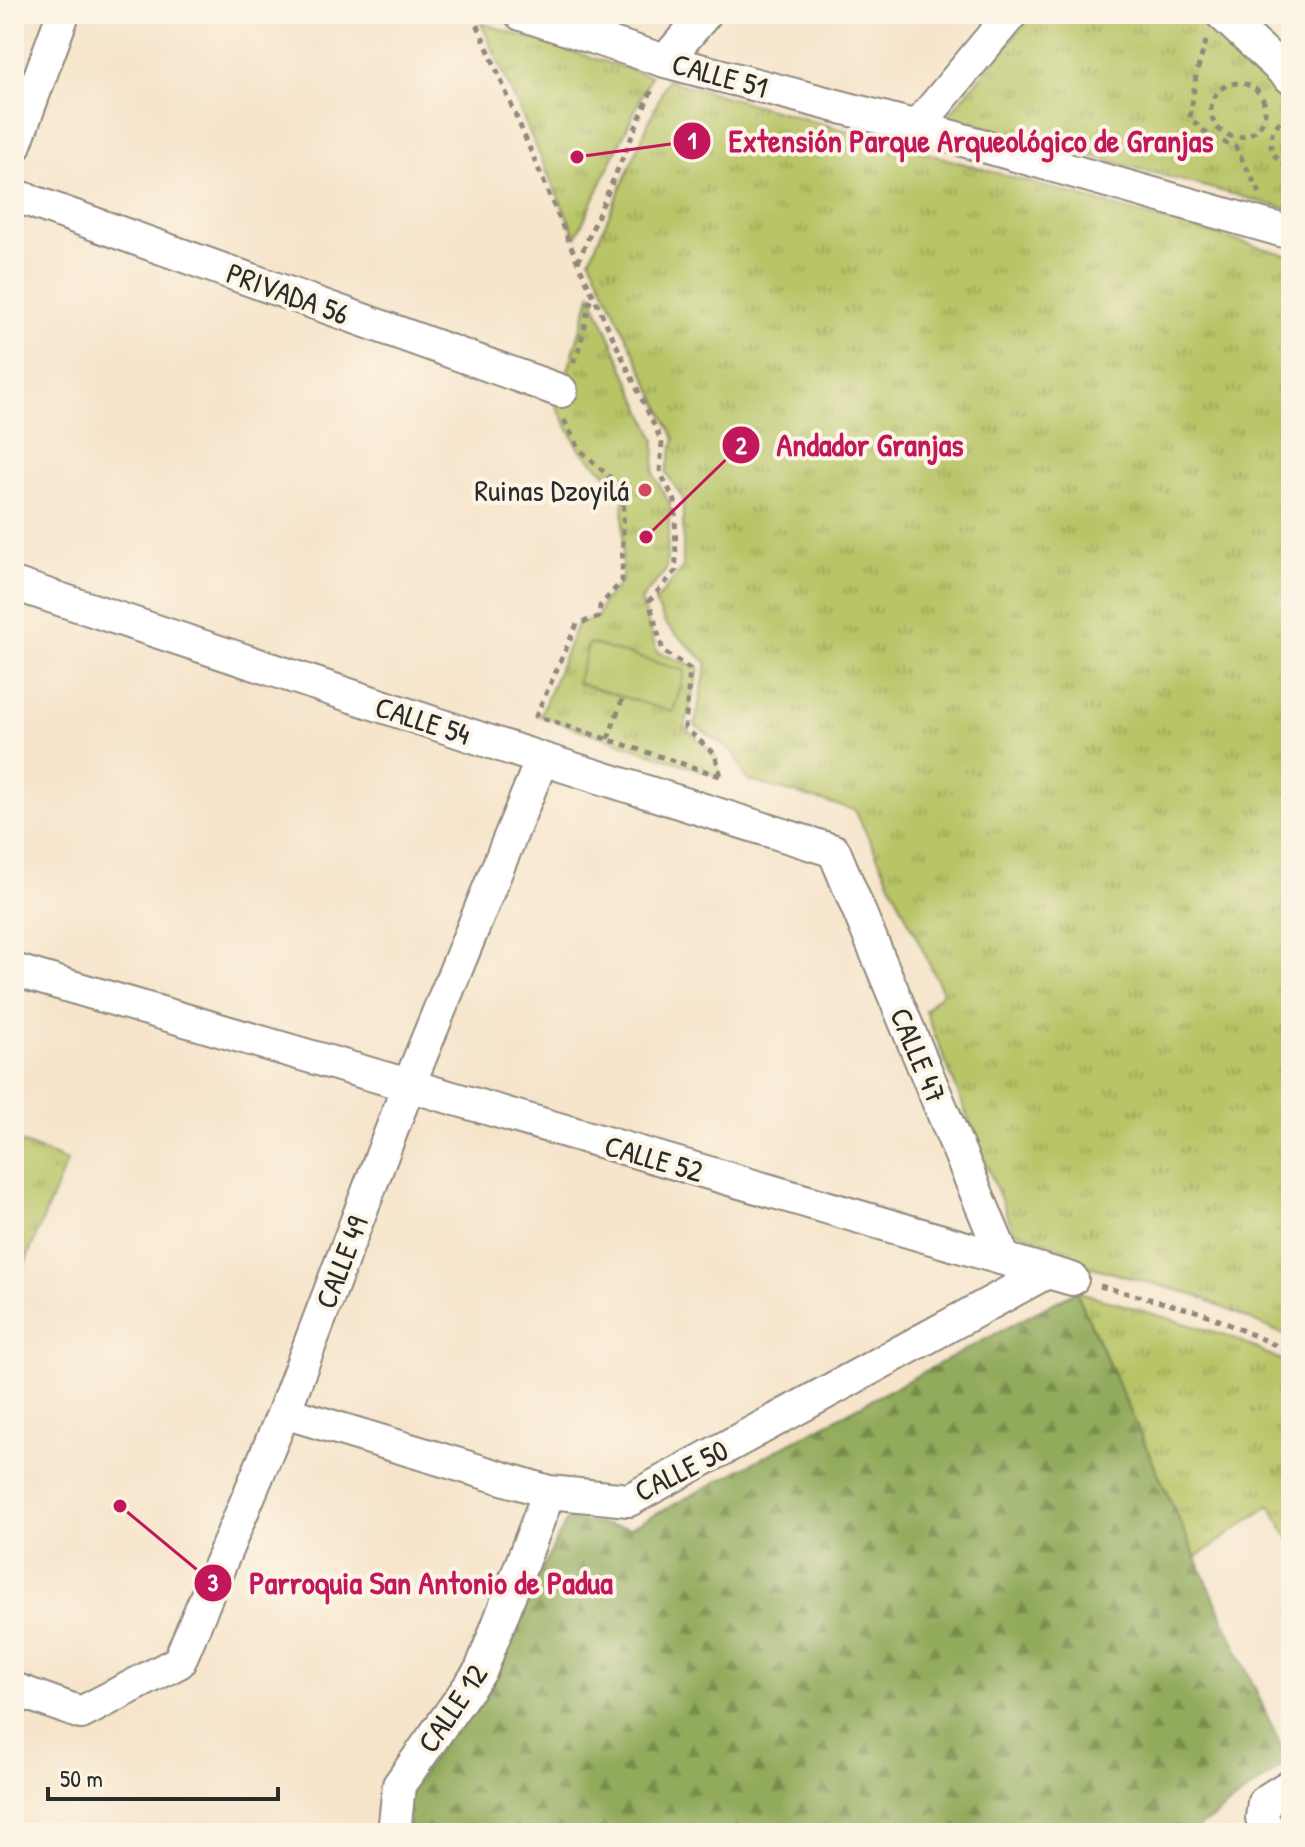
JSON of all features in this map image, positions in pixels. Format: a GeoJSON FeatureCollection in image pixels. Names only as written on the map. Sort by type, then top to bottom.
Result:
{"type":"FeatureCollection","features":[{"type":"Feature","properties":{"kind":"street"},"geometry":{"type":"LineString","coordinates":[[14,147],[63,14]]}},
{"type":"Feature","properties":{"kind":"street","name":"CALLE 51"},"geometry":{"type":"LineString","coordinates":[[521,14],[665,61],[917,127],[1285,231]]}},
{"type":"Feature","properties":{"kind":"street"},"geometry":{"type":"LineString","coordinates":[[665,61],[705,14]]}},
{"type":"Feature","properties":{"kind":"street"},"geometry":{"type":"LineString","coordinates":[[917,127],[1011,14]]}},
{"type":"Feature","properties":{"kind":"street"},"geometry":{"type":"LineString","coordinates":[[1215,24],[1291,78]]}},
{"type":"Feature","properties":{"kind":"street","name":"PRIVADA 56"},"geometry":{"type":"LineString","coordinates":[[14,195],[561,391]]}},
{"type":"Feature","properties":{"kind":"street","name":"CALLE 54"},"geometry":{"type":"LineString","coordinates":[[14,584],[542,759],[834,851]]}},
{"type":"Feature","properties":{"kind":"street","name":"CALLE 49"},"geometry":{"type":"LineString","coordinates":[[14,1689],[81,1713],[179,1662],[284,1412],[408,1087],[542,759]]}},
{"type":"Feature","properties":{"kind":"street","name":"CALLE 47"},"geometry":{"type":"LineString","coordinates":[[834,851],[1004,1259]]}},
{"type":"Feature","properties":{"kind":"street","name":"CALLE 52"},"geometry":{"type":"LineString","coordinates":[[14,970],[1060,1275]]}},
{"type":"Feature","properties":{"kind":"street","name":"CALLE 50"},"geometry":{"type":"LineString","coordinates":[[284,1412],[549,1492],[629,1500],[1060,1275]]}},
{"type":"Feature","properties":{"kind":"street","name":"CALLE 12"},"geometry":{"type":"LineString","coordinates":[[394,1833],[399,1785],[481,1670],[549,1492]]}},
{"type":"Feature","properties":{"kind":"street"},"geometry":{"type":"LineString","coordinates":[[1270,1833],[1262,1818],[1264,1802],[1291,1785]]}},
{"type":"Feature","properties":{"kind":"path"},"geometry":{"type":"LineString","coordinates":[[473,14],[591,294],[662,442],[660,472],[675,501],[676,571],[649,601],[663,651],[690,669],[685,728],[715,754],[721,777],[536,716],[577,624],[599,617],[600,606],[622,581],[624,490],[580,450],[557,407],[580,346],[591,294]]}},
{"type":"Feature","properties":{"kind":"path"},"geometry":{"type":"LineString","coordinates":[[1215,24],[1196,75],[1190,118],[1212,138],[1235,146],[1285,231]]}},
{"type":"Feature","properties":{"kind":"path"},"geometry":{"type":"LineString","coordinates":[[578,263],[665,61]]}},
{"type":"Feature","properties":{"kind":"path"},"geometry":{"type":"LineString","coordinates":[[1249,84],[1253,74]]}},
{"type":"Feature","properties":{"kind":"path"},"geometry":{"type":"LineString","coordinates":[[1232,83],[1249,84],[1263,97],[1265,116],[1261,125],[1255,132],[1237,137],[1221,131],[1211,117],[1217,92],[1232,83]]}},
{"type":"Feature","properties":{"kind":"path"},"geometry":{"type":"LineString","coordinates":[[1291,116],[1279,121],[1273,128],[1270,145],[1277,160],[1291,167]]}},
{"type":"Feature","properties":{"kind":"path"},"geometry":{"type":"LineString","coordinates":[[1261,125],[1273,128]]}},
{"type":"Feature","properties":{"kind":"path"},"geometry":{"type":"LineString","coordinates":[[608,739],[623,697]]}},
{"type":"Feature","properties":{"kind":"path"},"geometry":{"type":"LineString","coordinates":[[1060,1275],[1203,1313],[1291,1352]]}},
{"type":"Feature","properties":{"kind":"green space"},"geometry":{"type":"Polygon","coordinates":[[[1033,14],[1205,14],[1291,95],[1291,210],[947,117],[1033,14]]]}},
{"type":"Feature","properties":{"kind":"green space"},"geometry":{"type":"Polygon","coordinates":[[[481,23],[651,76],[576,237],[481,23]]]}},
{"type":"Feature","properties":{"kind":"green space"},"geometry":{"type":"Polygon","coordinates":[[[667,80],[1291,256],[1291,1338],[1198,1296],[1069,1261],[1062,1248],[1013,1230],[925,1010],[943,992],[855,810],[747,780],[734,753],[695,725],[707,663],[666,625],[655,602],[683,568],[683,499],[666,472],[675,439],[590,259],[667,80]]]}},
{"type":"Feature","properties":{"kind":"green space"},"geometry":{"type":"Polygon","coordinates":[[[591,294],[655,439],[654,475],[670,504],[666,570],[641,600],[657,652],[699,668],[685,728],[715,754],[721,777],[540,716],[577,624],[598,617],[604,601],[622,581],[624,490],[580,450],[557,407],[591,294]]]}},
{"type":"Feature","properties":{"kind":"green space"},"geometry":{"type":"Polygon","coordinates":[[[589,643],[685,671],[673,712],[577,683],[589,643]]]}},
{"type":"Feature","properties":{"kind":"green space"},"geometry":{"type":"Polygon","coordinates":[[[14,1140],[67,1161],[14,1290],[14,1140]]]}},
{"type":"Feature","properties":{"kind":"green space"},"geometry":{"type":"Polygon","coordinates":[[[1076,1291],[1231,1337],[1291,1365],[1291,1542],[1270,1505],[1196,1558],[1076,1291]]]}},
{"type":"Feature","properties":{"kind":"green space"},"geometry":{"type":"Polygon","coordinates":[[[1076,1291],[1288,1762],[1197,1829],[1198,1833],[408,1833],[408,1795],[488,1675],[567,1520],[630,1528],[1076,1291]]]}},
{"type":"Feature","properties":{"kind":"place","name":"Extensión Parque Arqueológico de Granjas"},"geometry":{"type":"Point","coordinates":[577,157]}},
{"type":"Feature","properties":{"kind":"place","name":"Ruinas Dzoyilá"},"geometry":{"type":"Point","coordinates":[645,490]}},
{"type":"Feature","properties":{"kind":"place","name":"Andador Granjas"},"geometry":{"type":"Point","coordinates":[646,537]}},
{"type":"Feature","properties":{"kind":"place","name":"Parroquia San Antonio de Padua"},"geometry":{"type":"Point","coordinates":[120,1506]}}]}
